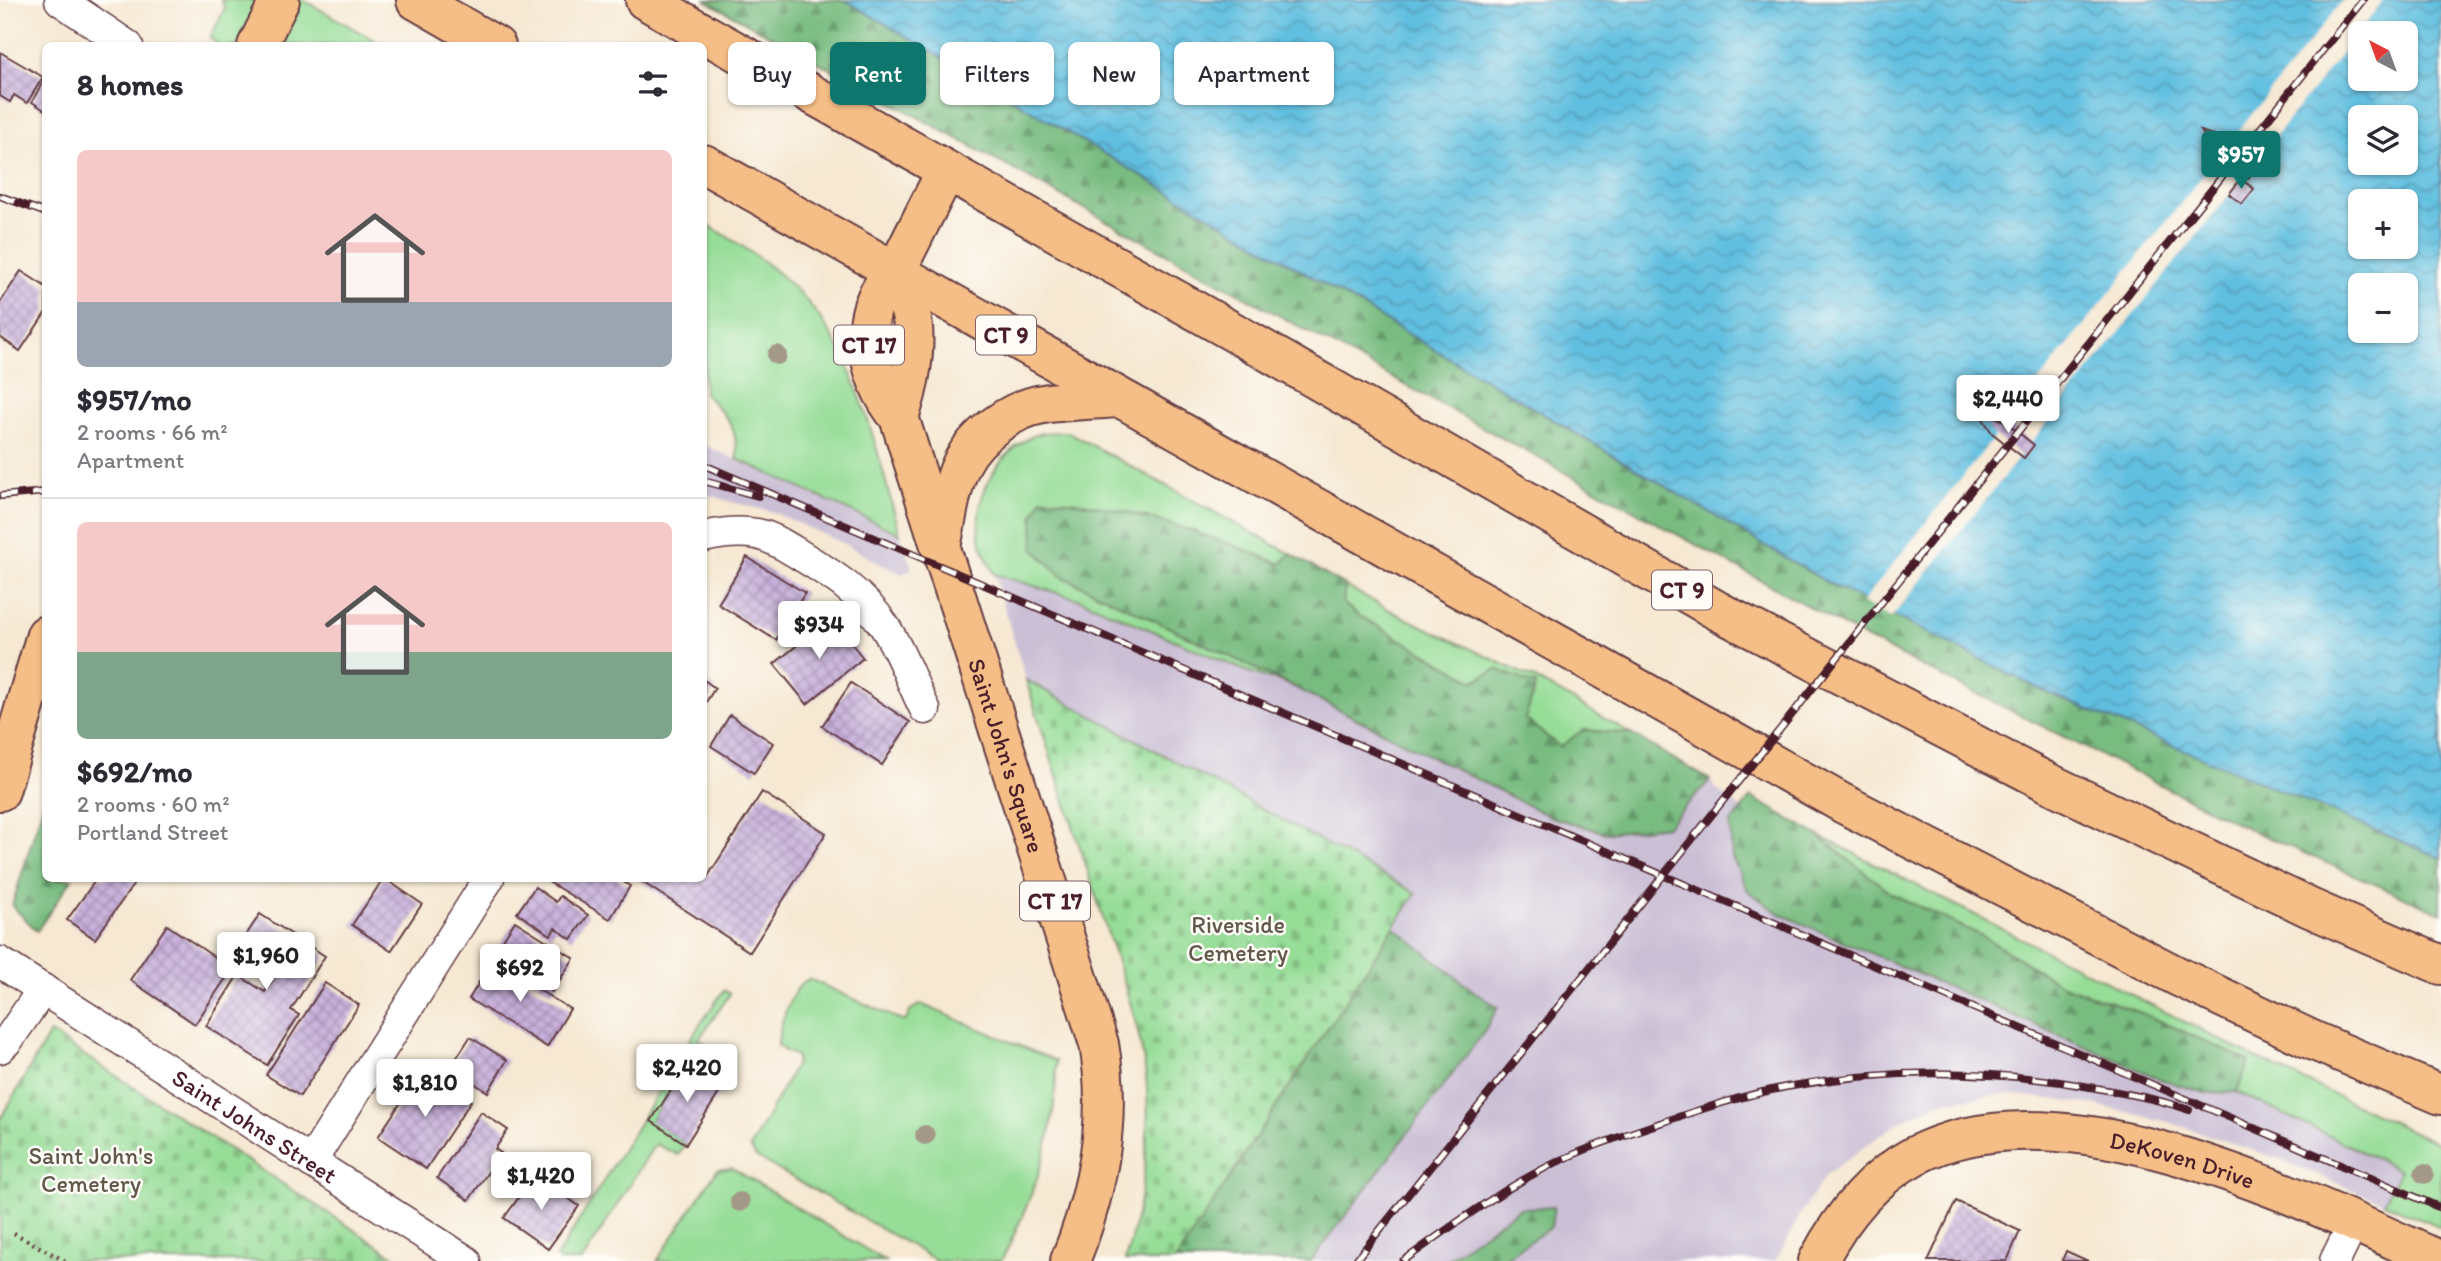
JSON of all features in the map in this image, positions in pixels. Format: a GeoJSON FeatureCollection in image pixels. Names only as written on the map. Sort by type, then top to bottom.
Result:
{"type":"FeatureCollection","features":[{"type":"Feature","properties":{"kind":"main road"},"geometry":{"type":"LineString","coordinates":[[259,42],[280,0]]}},
{"type":"Feature","properties":{"kind":"main road"},"geometry":{"type":"LineString","coordinates":[[416,0],[489,42]]}},
{"type":"Feature","properties":{"kind":"main road","name":"CT 9"},"geometry":{"type":"LineString","coordinates":[[645,0],[1258,346],[1718,611],[2047,782],[2298,902],[2441,965]]}},
{"type":"Feature","properties":{"kind":"main road","name":"CT 9"},"geometry":{"type":"LineString","coordinates":[[707,166],[1842,803],[2191,983],[2312,1040],[2441,1096]]}},
{"type":"Feature","properties":{"kind":"main road"},"geometry":{"type":"LineString","coordinates":[[895,273],[946,171]]}},
{"type":"Feature","properties":{"kind":"main road","name":"Saint John's Square"},"geometry":{"type":"LineString","coordinates":[[895,273],[911,312],[914,330],[907,394],[899,417],[1099,1044],[1104,1103],[1100,1155],[1093,1195],[1070,1261]]}},
{"type":"Feature","properties":{"kind":"main road"},"geometry":{"type":"LineString","coordinates":[[941,547],[963,462],[973,447],[993,428],[1023,410],[1040,404],[1118,398]]}},
{"type":"Feature","properties":{"kind":"main road"},"geometry":{"type":"LineString","coordinates":[[0,791],[42,649]]}},
{"type":"Feature","properties":{"kind":"main road","name":"DeKoven Drive"},"geometry":{"type":"LineString","coordinates":[[1818,1261],[1853,1208],[1879,1179],[1913,1157],[1955,1140],[2010,1130],[2070,1134],[2130,1143],[2189,1158],[2253,1179],[2441,1261]]}},
{"type":"Feature","properties":{"kind":"street"},"geometry":{"type":"LineString","coordinates":[[60,0],[122,42]]}},
{"type":"Feature","properties":{"kind":"street"},"geometry":{"type":"LineString","coordinates":[[707,536],[725,533],[757,534],[780,542],[835,576],[860,596],[883,625],[900,652],[925,709]]}},
{"type":"Feature","properties":{"kind":"street"},"geometry":{"type":"LineString","coordinates":[[312,1161],[486,882]]}},
{"type":"Feature","properties":{"kind":"street","name":"Saint Johns Street"},"geometry":{"type":"LineString","coordinates":[[0,962],[466,1261]]}},
{"type":"Feature","properties":{"kind":"street"},"geometry":{"type":"LineString","coordinates":[[0,1048],[43,989]]}},
{"type":"Feature","properties":{"kind":"street"},"geometry":{"type":"LineString","coordinates":[[2335,1261],[2354,1223]]}},
{"type":"Feature","properties":{"kind":"path"},"geometry":{"type":"LineString","coordinates":[[14,1233],[65,1261]]}},
{"type":"Feature","properties":{"kind":"shaded area"},"geometry":{"type":"Polygon","coordinates":[[[707,446],[900,534],[912,569],[901,574],[847,545],[773,512],[707,494],[707,446]]]}},
{"type":"Feature","properties":{"kind":"shaded area"},"geometry":{"type":"Polygon","coordinates":[[[994,574],[1081,600],[1246,671],[1288,684],[1551,817],[1606,833],[1667,825],[1710,780],[1715,788],[1742,809],[1730,824],[1732,857],[1748,891],[1780,914],[2160,1079],[2205,1093],[2237,1092],[2401,1170],[2384,1203],[2282,1160],[2169,1122],[2095,1105],[2010,1094],[1943,1101],[1901,1121],[1871,1142],[1827,1174],[1802,1211],[1776,1261],[1501,1261],[1551,1228],[1553,1207],[1520,1208],[1444,1261],[1311,1261],[1484,1032],[1498,1007],[1472,990],[1394,927],[1416,893],[1026,680],[994,574]]]}},
{"type":"Feature","properties":{"kind":"green space"},"geometry":{"type":"Polygon","coordinates":[[[221,0],[303,0],[378,42],[215,42],[210,38],[225,8],[221,0]]]}},
{"type":"Feature","properties":{"kind":"green space"},"geometry":{"type":"Polygon","coordinates":[[[705,0],[845,0],[916,42],[830,42],[830,69],[816,61],[816,42],[781,42],[705,0]]]}},
{"type":"Feature","properties":{"kind":"green space"},"geometry":{"type":"Polygon","coordinates":[[[926,48],[940,56],[940,105],[1022,105],[1825,581],[2041,690],[2441,858],[2441,913],[2251,830],[1873,642],[896,105],[926,105],[926,48]]]}},
{"type":"Feature","properties":{"kind":"green space"},"geometry":{"type":"Polygon","coordinates":[[[707,225],[748,250],[789,282],[829,331],[856,386],[900,534],[737,459],[733,429],[707,396],[707,225]]]}},
{"type":"Feature","properties":{"kind":"green space"},"geometry":{"type":"Polygon","coordinates":[[[1068,432],[1291,554],[1281,564],[1163,522],[1103,507],[1042,498],[1061,576],[1288,684],[1246,671],[1081,600],[994,574],[981,543],[979,523],[980,508],[990,478],[1009,453],[1021,443],[1039,434],[1068,432]]]}},
{"type":"Feature","properties":{"kind":"green space"},"geometry":{"type":"Polygon","coordinates":[[[1042,498],[1103,507],[1163,522],[1280,564],[1291,554],[1345,586],[1343,603],[1358,615],[1474,681],[1497,669],[1536,685],[1525,719],[1560,747],[1583,730],[1631,734],[1710,780],[1667,826],[1606,833],[1551,817],[1288,684],[1061,576],[1034,549],[1033,516],[1042,498]]]}},
{"type":"Feature","properties":{"kind":"green space"},"geometry":{"type":"Polygon","coordinates":[[[1345,586],[1399,615],[1541,682],[1631,734],[1583,730],[1560,747],[1525,719],[1536,684],[1474,681],[1358,615],[1343,603],[1345,586]]]}},
{"type":"Feature","properties":{"kind":"green space","name":"Riverside Cemetery"},"geometry":{"type":"Polygon","coordinates":[[[1026,680],[1416,893],[1175,1261],[1125,1261],[1136,1219],[1146,1154],[1148,1110],[1145,1066],[1130,1002],[1026,680]]]}},
{"type":"Feature","properties":{"kind":"green space"},"geometry":{"type":"Polygon","coordinates":[[[1751,797],[1816,834],[1892,894],[1982,936],[2062,985],[2144,1014],[2249,1061],[2237,1092],[2205,1093],[2160,1079],[1780,914],[1748,891],[1732,857],[1730,824],[1751,797]]]}},
{"type":"Feature","properties":{"kind":"green space"},"geometry":{"type":"Polygon","coordinates":[[[42,808],[42,882],[70,882],[37,931],[12,906],[42,808]]]}},
{"type":"Feature","properties":{"kind":"green space"},"geometry":{"type":"Polygon","coordinates":[[[1816,834],[2250,1055],[2441,1145],[2441,1227],[2384,1203],[2400,1170],[2237,1092],[2249,1061],[2144,1014],[2062,985],[1982,936],[1892,894],[1816,834]]]}},
{"type":"Feature","properties":{"kind":"green space"},"geometry":{"type":"Polygon","coordinates":[[[1394,927],[1472,990],[1498,1007],[1484,1032],[1311,1261],[1175,1261],[1394,927]]]}},
{"type":"Feature","properties":{"kind":"green space"},"geometry":{"type":"Polygon","coordinates":[[[809,979],[905,1022],[911,1010],[921,1004],[1056,1061],[1054,1102],[1043,1160],[1022,1217],[1001,1261],[934,1261],[756,1157],[750,1148],[796,1064],[797,1056],[778,1045],[781,1028],[792,998],[809,979]]]}},
{"type":"Feature","properties":{"kind":"green space"},"geometry":{"type":"Polygon","coordinates":[[[724,990],[730,994],[699,1039],[712,1049],[703,1063],[713,1072],[709,1078],[688,1064],[651,1120],[686,1144],[678,1155],[655,1144],[582,1261],[560,1261],[556,1258],[697,1029],[724,990]]]}},
{"type":"Feature","properties":{"kind":"green space","name":"Saint John's Cemetery"},"geometry":{"type":"Polygon","coordinates":[[[50,1033],[402,1261],[0,1261],[0,1120],[50,1033]]]}},
{"type":"Feature","properties":{"kind":"green space"},"geometry":{"type":"Polygon","coordinates":[[[732,1168],[885,1261],[657,1261],[717,1170],[732,1168]]]}},
{"type":"Feature","properties":{"kind":"green space"},"geometry":{"type":"Polygon","coordinates":[[[1554,1207],[1551,1227],[1501,1261],[1444,1261],[1520,1208],[1554,1207]]]}},
{"type":"Feature","properties":{"kind":"water"},"geometry":{"type":"Polygon","coordinates":[[[845,0],[2441,0],[2441,858],[2041,690],[1825,581],[1022,105],[1054,105],[1054,42],[940,42],[940,56],[926,48],[926,42],[916,42],[845,0]]]}},
{"type":"Feature","properties":{"kind":"pier"},"geometry":{"type":"Polygon","coordinates":[[[2343,0],[2384,0],[2367,21],[2348,21],[2348,45],[2242,178],[2254,189],[2242,204],[2229,195],[1891,618],[1862,603],[2343,0]]]}},
{"type":"Feature","properties":{"kind":"building"},"geometry":{"type":"Polygon","coordinates":[[[0,52],[42,76],[27,103],[14,95],[10,102],[0,96],[0,52]]]}},
{"type":"Feature","properties":{"kind":"building"},"geometry":{"type":"Polygon","coordinates":[[[42,83],[42,108],[32,102],[42,83]]]}},
{"type":"Feature","properties":{"kind":"building"},"geometry":{"type":"Polygon","coordinates":[[[2201,131],[2226,140],[2258,165],[2248,178],[2216,153],[2201,131]]]}},
{"type":"Feature","properties":{"kind":"building"},"geometry":{"type":"Polygon","coordinates":[[[2241,179],[2254,189],[2242,204],[2229,194],[2241,179]]]}},
{"type":"Feature","properties":{"kind":"building"},"geometry":{"type":"Polygon","coordinates":[[[21,271],[42,284],[42,318],[20,351],[0,337],[0,303],[21,271]]]}},
{"type":"Feature","properties":{"kind":"building"},"geometry":{"type":"Polygon","coordinates":[[[1978,411],[2003,420],[2034,445],[2024,458],[1992,433],[1978,411]]]}},
{"type":"Feature","properties":{"kind":"building"},"geometry":{"type":"Polygon","coordinates":[[[747,557],[805,593],[776,640],[718,604],[747,557]]]}},
{"type":"Feature","properties":{"kind":"building"},"geometry":{"type":"Polygon","coordinates":[[[831,618],[863,658],[807,704],[774,664],[831,618]]]}},
{"type":"Feature","properties":{"kind":"building"},"geometry":{"type":"Polygon","coordinates":[[[707,682],[715,688],[707,700],[707,682]]]}},
{"type":"Feature","properties":{"kind":"building"},"geometry":{"type":"Polygon","coordinates":[[[851,683],[910,722],[882,765],[822,726],[851,683]]]}},
{"type":"Feature","properties":{"kind":"building"},"geometry":{"type":"Polygon","coordinates":[[[730,715],[773,743],[754,773],[711,746],[730,715]]]}},
{"type":"Feature","properties":{"kind":"building"},"geometry":{"type":"Polygon","coordinates":[[[762,792],[826,833],[750,952],[642,882],[707,882],[708,876],[762,792]]]}},
{"type":"Feature","properties":{"kind":"building"},"geometry":{"type":"Polygon","coordinates":[[[94,882],[135,882],[95,939],[67,920],[94,882]]]}},
{"type":"Feature","properties":{"kind":"building"},"geometry":{"type":"Polygon","coordinates":[[[381,882],[390,882],[422,904],[391,951],[352,925],[381,882]]]}},
{"type":"Feature","properties":{"kind":"building"},"geometry":{"type":"Polygon","coordinates":[[[549,882],[624,882],[630,886],[610,919],[549,882]]]}},
{"type":"Feature","properties":{"kind":"building"},"geometry":{"type":"Polygon","coordinates":[[[535,887],[556,902],[560,896],[588,915],[571,939],[555,928],[551,935],[517,913],[535,887]]]}},
{"type":"Feature","properties":{"kind":"building"},"geometry":{"type":"Polygon","coordinates":[[[260,914],[325,956],[291,1010],[299,1015],[267,1065],[206,1026],[238,975],[265,992],[278,971],[239,946],[260,914]]]}},
{"type":"Feature","properties":{"kind":"building"},"geometry":{"type":"Polygon","coordinates":[[[515,921],[574,958],[552,992],[493,955],[515,921]]]}},
{"type":"Feature","properties":{"kind":"building"},"geometry":{"type":"Polygon","coordinates":[[[167,925],[232,969],[195,1024],[130,980],[167,925]]]}},
{"type":"Feature","properties":{"kind":"building"},"geometry":{"type":"Polygon","coordinates":[[[492,961],[570,1009],[547,1047],[469,999],[492,961]]]}},
{"type":"Feature","properties":{"kind":"building"},"geometry":{"type":"Polygon","coordinates":[[[325,983],[359,1005],[300,1096],[266,1075],[325,983]]]}},
{"type":"Feature","properties":{"kind":"building"},"geometry":{"type":"Polygon","coordinates":[[[470,1037],[507,1060],[488,1092],[450,1068],[470,1037]]]}},
{"type":"Feature","properties":{"kind":"building"},"geometry":{"type":"Polygon","coordinates":[[[688,1064],[723,1087],[686,1144],[651,1121],[688,1064]]]}},
{"type":"Feature","properties":{"kind":"building"},"geometry":{"type":"Polygon","coordinates":[[[423,1069],[471,1101],[426,1169],[378,1137],[423,1069]]]}},
{"type":"Feature","properties":{"kind":"building"},"geometry":{"type":"Polygon","coordinates":[[[481,1112],[508,1130],[495,1149],[501,1153],[469,1200],[437,1178],[481,1112]]]}},
{"type":"Feature","properties":{"kind":"building"},"geometry":{"type":"Polygon","coordinates":[[[535,1175],[579,1206],[548,1249],[504,1218],[535,1175]]]}},
{"type":"Feature","properties":{"kind":"building"},"geometry":{"type":"Polygon","coordinates":[[[1956,1201],[2020,1231],[2007,1261],[1928,1261],[1956,1201]]]}},
{"type":"Feature","properties":{"kind":"building"},"geometry":{"type":"Polygon","coordinates":[[[2066,1251],[2088,1261],[2062,1261],[2066,1251]]]}},
{"type":"Feature","properties":{"kind":"railway"},"geometry":{"type":"LineString","coordinates":[[1355,1261],[2363,0]]}},
{"type":"Feature","properties":{"kind":"railway"},"geometry":{"type":"LineString","coordinates":[[0,196],[42,212]]}},
{"type":"Feature","properties":{"kind":"railway"},"geometry":{"type":"LineString","coordinates":[[707,466],[2441,1208]]}},
{"type":"Feature","properties":{"kind":"railway"},"geometry":{"type":"LineString","coordinates":[[707,482],[758,496]]}},
{"type":"Feature","properties":{"kind":"railway"},"geometry":{"type":"LineString","coordinates":[[0,496],[42,492]]}},
{"type":"Feature","properties":{"kind":"railway"},"geometry":{"type":"LineString","coordinates":[[1403,1261],[1508,1189],[1570,1156],[1699,1110],[1786,1087],[1864,1076],[1980,1074],[2096,1088],[2189,1110]]}}]}
